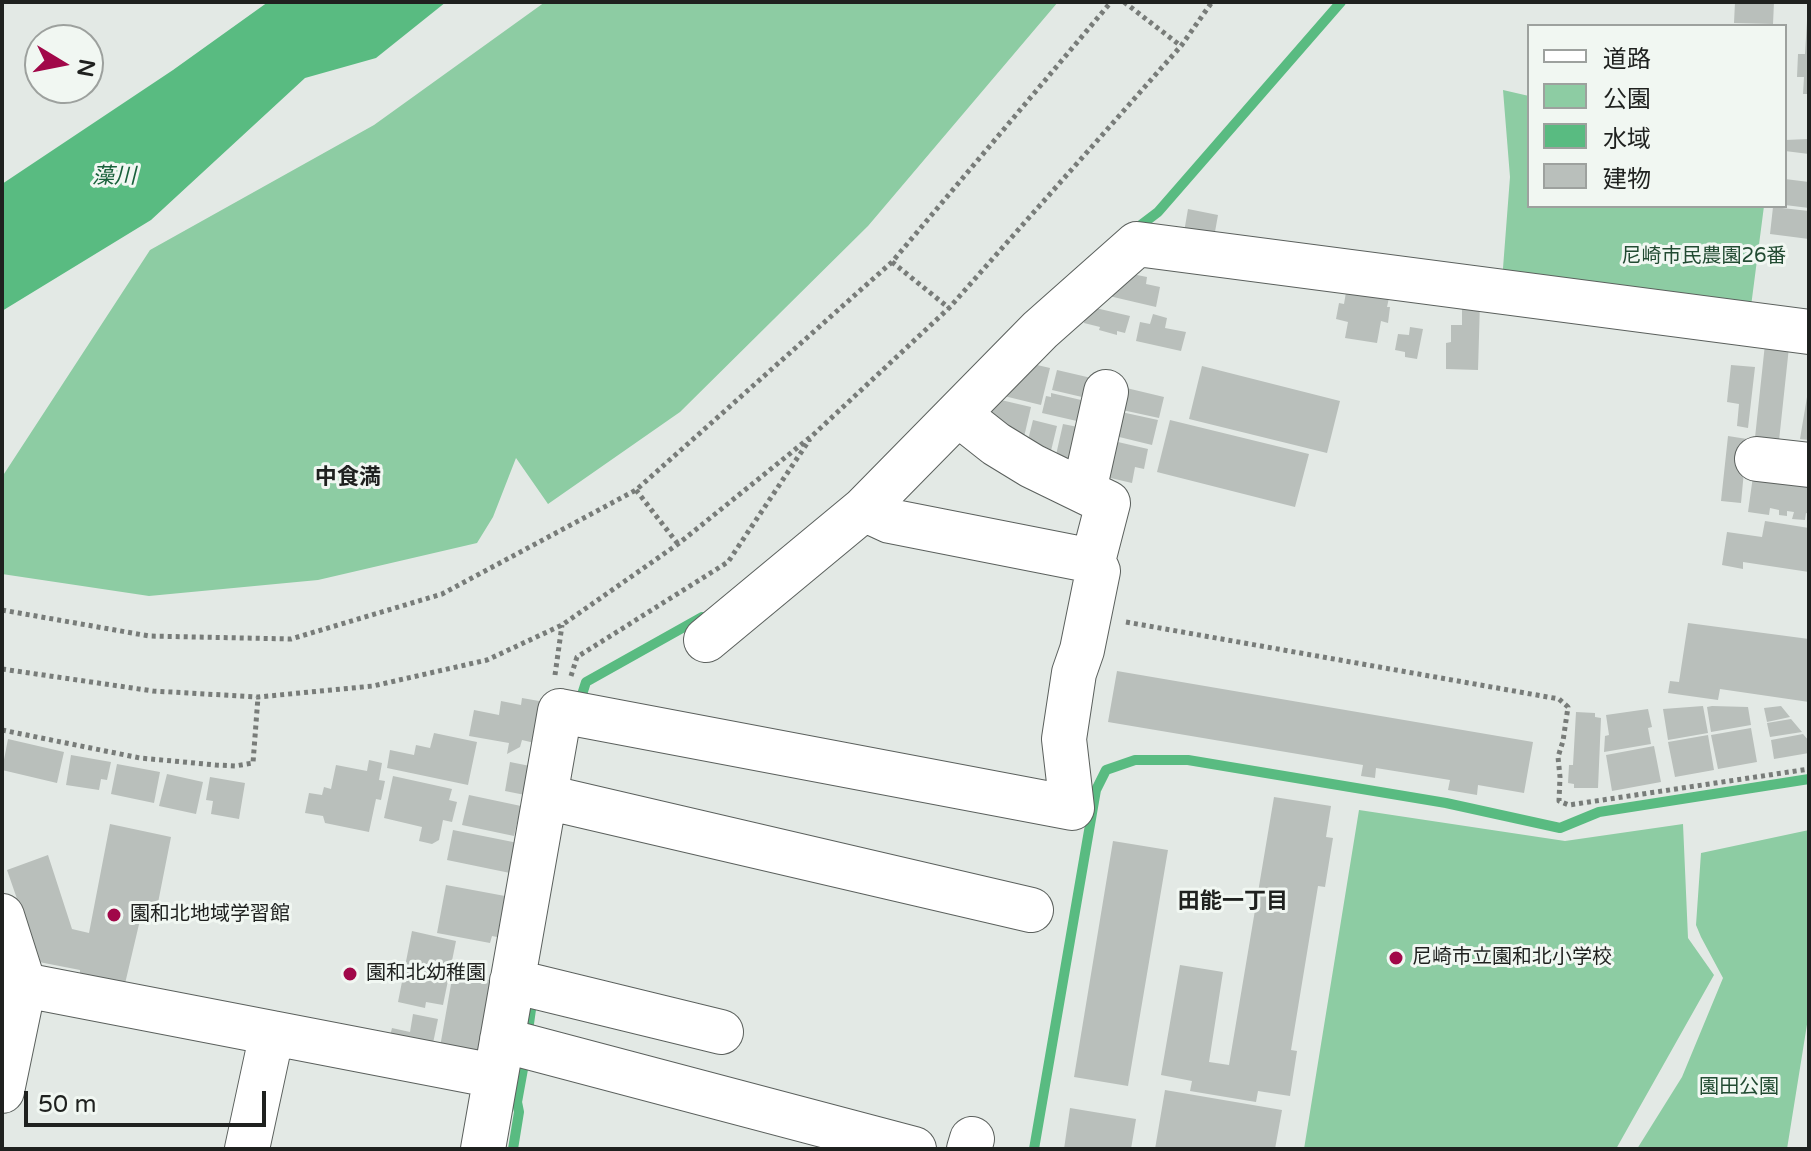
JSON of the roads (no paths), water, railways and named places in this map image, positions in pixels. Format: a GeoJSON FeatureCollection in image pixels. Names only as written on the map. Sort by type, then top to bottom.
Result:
{"type":"FeatureCollection","features":[{"type":"Feature","properties":{"kind":"street"},"geometry":{"type":"LineString","coordinates":[[706,640],[864,509],[1040,330],[1137,244],[1809,332]]}},
{"type":"Feature","properties":{"kind":"street"},"geometry":{"type":"LineString","coordinates":[[1084,491],[1106,392]]}},
{"type":"Feature","properties":{"kind":"street"},"geometry":{"type":"LineString","coordinates":[[483,1149],[564,698],[1072,808],[1064,739],[1074,673],[1082,650],[1098,571],[1093,561],[1108,503],[1032,466],[996,444],[958,414]]}},
{"type":"Feature","properties":{"kind":"street"},"geometry":{"type":"LineString","coordinates":[[1757,459],[1809,465]]}},
{"type":"Feature","properties":{"kind":"street"},"geometry":{"type":"LineString","coordinates":[[864,509],[890,521],[1093,561]]}},
{"type":"Feature","properties":{"kind":"street"},"geometry":{"type":"LineString","coordinates":[[546,797],[1031,910]]}},
{"type":"Feature","properties":{"kind":"street"},"geometry":{"type":"LineString","coordinates":[[2,916],[24,985],[2,1091]]}},
{"type":"Feature","properties":{"kind":"street"},"geometry":{"type":"LineString","coordinates":[[512,981],[669,1004],[721,1032]]}},
{"type":"Feature","properties":{"kind":"street"},"geometry":{"type":"LineString","coordinates":[[24,985],[272,1033],[499,1058],[659,1091],[809,1135],[914,1149]]}},
{"type":"Feature","properties":{"kind":"street"},"geometry":{"type":"LineString","coordinates":[[247,1149],[272,1033]]}},
{"type":"Feature","properties":{"kind":"water","name":"藻川"},"geometry":{"type":"Polygon","coordinates":[[[268,2],[446,2],[376,58],[305,78],[151,220],[2,311],[2,184],[173,70],[268,2]]]}},
{"type":"Feature","properties":{"kind":"waterway"},"geometry":{"type":"LineString","coordinates":[[1133,231],[1158,212],[1341,2]]}},
{"type":"Feature","properties":{"kind":"waterway"},"geometry":{"type":"LineString","coordinates":[[579,704],[586,682],[702,617]]}},
{"type":"Feature","properties":{"kind":"waterway"},"geometry":{"type":"LineString","coordinates":[[1034,1149],[1096,790],[1106,770],[1135,760],[1188,760],[1446,803],[1560,828],[1599,812],[1809,779]]}},
{"type":"Feature","properties":{"kind":"waterway"},"geometry":{"type":"LineString","coordinates":[[527,1038],[533,995]]}},
{"type":"Feature","properties":{"kind":"waterway"},"geometry":{"type":"LineString","coordinates":[[513,1149],[525,1058]]}},
{"type":"Feature","properties":{"kind":"place","name":"園和北地域学習館"},"geometry":{"type":"Point","coordinates":[114,915]}},
{"type":"Feature","properties":{"kind":"place","name":"尼崎市立園和北小学校"},"geometry":{"type":"Point","coordinates":[1396,958]}},
{"type":"Feature","properties":{"kind":"place","name":"園和北幼稚園"},"geometry":{"type":"Point","coordinates":[350,974]}},
{"type":"Feature","properties":{"kind":"district","name":"中食満"},"geometry":{"type":"Point","coordinates":[348,478]}},
{"type":"Feature","properties":{"kind":"district","name":"田能一丁目"},"geometry":{"type":"Point","coordinates":[1233,902]}},
{"type":"Feature","properties":{"kind":"park label","name":"尼崎市民農園26番"},"geometry":{"type":"Point","coordinates":[1704,257]}},
{"type":"Feature","properties":{"kind":"park label","name":"園田公園"},"geometry":{"type":"Point","coordinates":[1739,1088]}}]}
